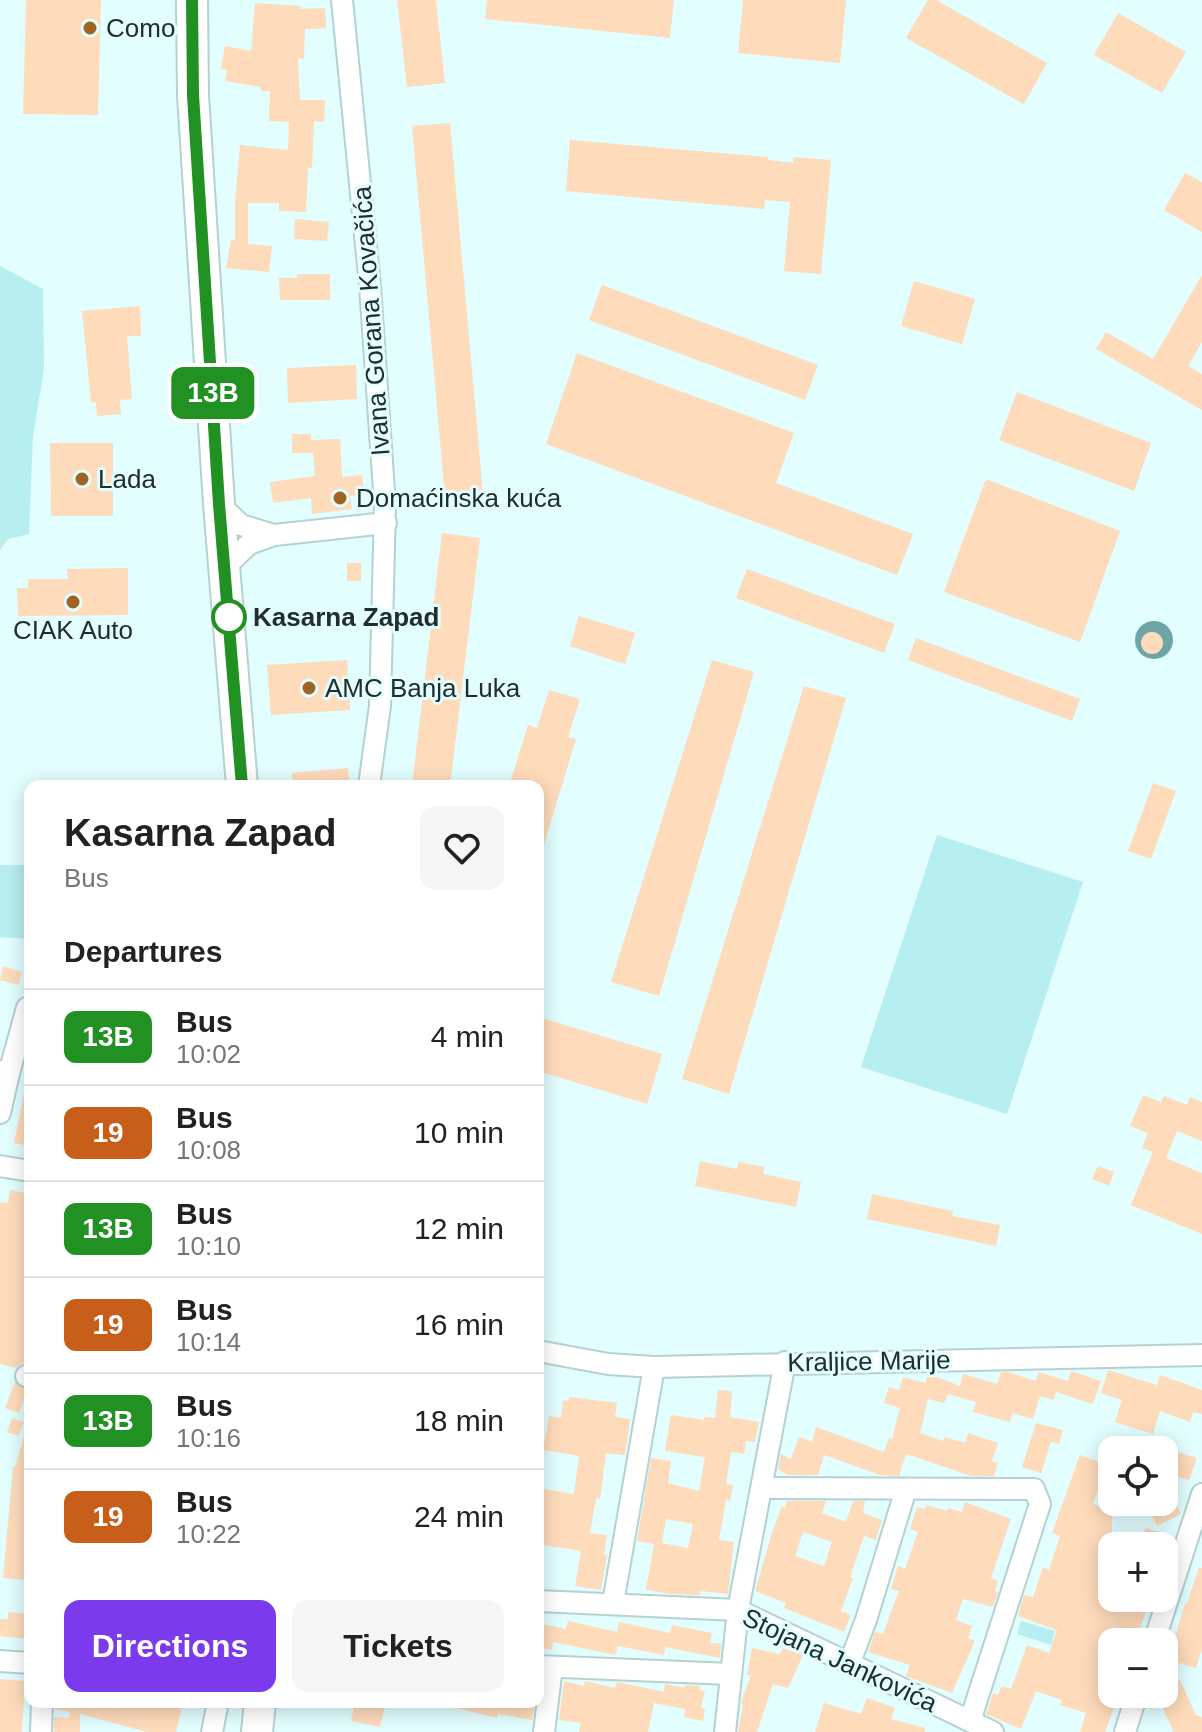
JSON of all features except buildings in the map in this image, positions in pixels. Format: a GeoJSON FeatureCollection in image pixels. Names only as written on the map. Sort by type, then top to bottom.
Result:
{"type":"FeatureCollection","features":[{"type":"Feature","properties":{"kind":"main road"},"geometry":{"type":"LineString","coordinates":[[175,0],[197,421],[226,780]]}},
{"type":"Feature","properties":{"kind":"main road"},"geometry":{"type":"LineString","coordinates":[[192,0],[193,88],[219,504],[242,780]]}},
{"type":"Feature","properties":{"kind":"main road"},"geometry":{"type":"LineString","coordinates":[[241,1732],[243,1708]]}},
{"type":"Feature","properties":{"kind":"main road"},"geometry":{"type":"LineString","coordinates":[[257,1732],[259,1708]]}},
{"type":"Feature","properties":{"kind":"street","name":"Ivana Gorana Kovačića"},"geometry":{"type":"LineString","coordinates":[[342,0],[370,286],[386,523],[380,706],[370,780]]}},
{"type":"Feature","properties":{"kind":"street"},"geometry":{"type":"LineString","coordinates":[[219,504],[241,525],[274,535]]}},
{"type":"Feature","properties":{"kind":"street"},"geometry":{"type":"LineString","coordinates":[[225,567],[249,544],[274,535],[386,523]]}},
{"type":"Feature","properties":{"kind":"street"},"geometry":{"type":"LineString","coordinates":[[0,1113],[4,1072],[24,1016]]}},
{"type":"Feature","properties":{"kind":"street"},"geometry":{"type":"LineString","coordinates":[[0,1166],[24,1170]]}},
{"type":"Feature","properties":{"kind":"street","name":"Kraljice Marije"},"geometry":{"type":"LineString","coordinates":[[544,1352],[608,1364],[654,1367],[1202,1355]]}},
{"type":"Feature","properties":{"kind":"street"},"geometry":{"type":"LineString","coordinates":[[725,1732],[738,1610],[785,1362]]}},
{"type":"Feature","properties":{"kind":"street"},"geometry":{"type":"LineString","coordinates":[[613,1603],[654,1367]]}},
{"type":"Feature","properties":{"kind":"street"},"geometry":{"type":"LineString","coordinates":[[762,1488],[1034,1489],[1040,1504],[970,1721]]}},
{"type":"Feature","properties":{"kind":"street"},"geometry":{"type":"LineString","coordinates":[[850,1662],[906,1489]]}},
{"type":"Feature","properties":{"kind":"street"},"geometry":{"type":"LineString","coordinates":[[1159,1628],[1202,1494]]}},
{"type":"Feature","properties":{"kind":"street","name":"Stojana Jankovića"},"geometry":{"type":"LineString","coordinates":[[544,1601],[738,1610],[993,1732]]}},
{"type":"Feature","properties":{"kind":"street"},"geometry":{"type":"LineString","coordinates":[[0,1661],[24,1663]]}},
{"type":"Feature","properties":{"kind":"street"},"geometry":{"type":"LineString","coordinates":[[544,1732],[545,1666],[731,1674]]}},
{"type":"Feature","properties":{"kind":"street"},"geometry":{"type":"LineString","coordinates":[[41,1732],[42,1708]]}},
{"type":"Feature","properties":{"kind":"street"},"geometry":{"type":"LineString","coordinates":[[212,1732],[217,1708]]}},
{"type":"Feature","properties":{"kind":"street"},"geometry":{"type":"LineString","coordinates":[[1125,1732],[1133,1708]]}},
{"type":"Feature","properties":{"kind":"shaded area"},"geometry":{"type":"Polygon","coordinates":[[[0,266],[43,289],[44,369],[33,436],[29,534],[8,539],[0,550],[0,266]]]}},
{"type":"Feature","properties":{"kind":"shaded area"},"geometry":{"type":"Polygon","coordinates":[[[1154,621],[1167,627],[1173,640],[1167,653],[1154,659],[1141,653],[1135,640],[1141,627],[1154,621]]]}},
{"type":"Feature","properties":{"kind":"shaded area"},"geometry":{"type":"Polygon","coordinates":[[[937,835],[1083,882],[1007,1114],[861,1067],[937,835]]]}},
{"type":"Feature","properties":{"kind":"shaded area"},"geometry":{"type":"Polygon","coordinates":[[[0,865],[24,865],[24,939],[0,937],[0,865]]]}},
{"type":"Feature","properties":{"kind":"shaded area"},"geometry":{"type":"Polygon","coordinates":[[[1021,1621],[1055,1631],[1051,1645],[1017,1634],[1021,1621]]]}},
{"type":"Feature","properties":{"kind":"bus line","name":"13B"},"geometry":{"type":"LineString","coordinates":[[192,0],[193,95],[219,504],[242,780]]}},
{"type":"Feature","properties":{"kind":"place","name":"Como"},"geometry":{"type":"Point","coordinates":[90,28]}},
{"type":"Feature","properties":{"kind":"place","name":"Lada"},"geometry":{"type":"Point","coordinates":[82,479]}},
{"type":"Feature","properties":{"kind":"place","name":"Domaćinska kuća"},"geometry":{"type":"Point","coordinates":[340,498]}},
{"type":"Feature","properties":{"kind":"place","name":"CIAK Auto"},"geometry":{"type":"Point","coordinates":[73,602]}},
{"type":"Feature","properties":{"kind":"place","name":"Kasarna Zapad"},"geometry":{"type":"Point","coordinates":[229,617]}},
{"type":"Feature","properties":{"kind":"place","name":"AMC Banja Luka"},"geometry":{"type":"Point","coordinates":[309,688]}}]}
